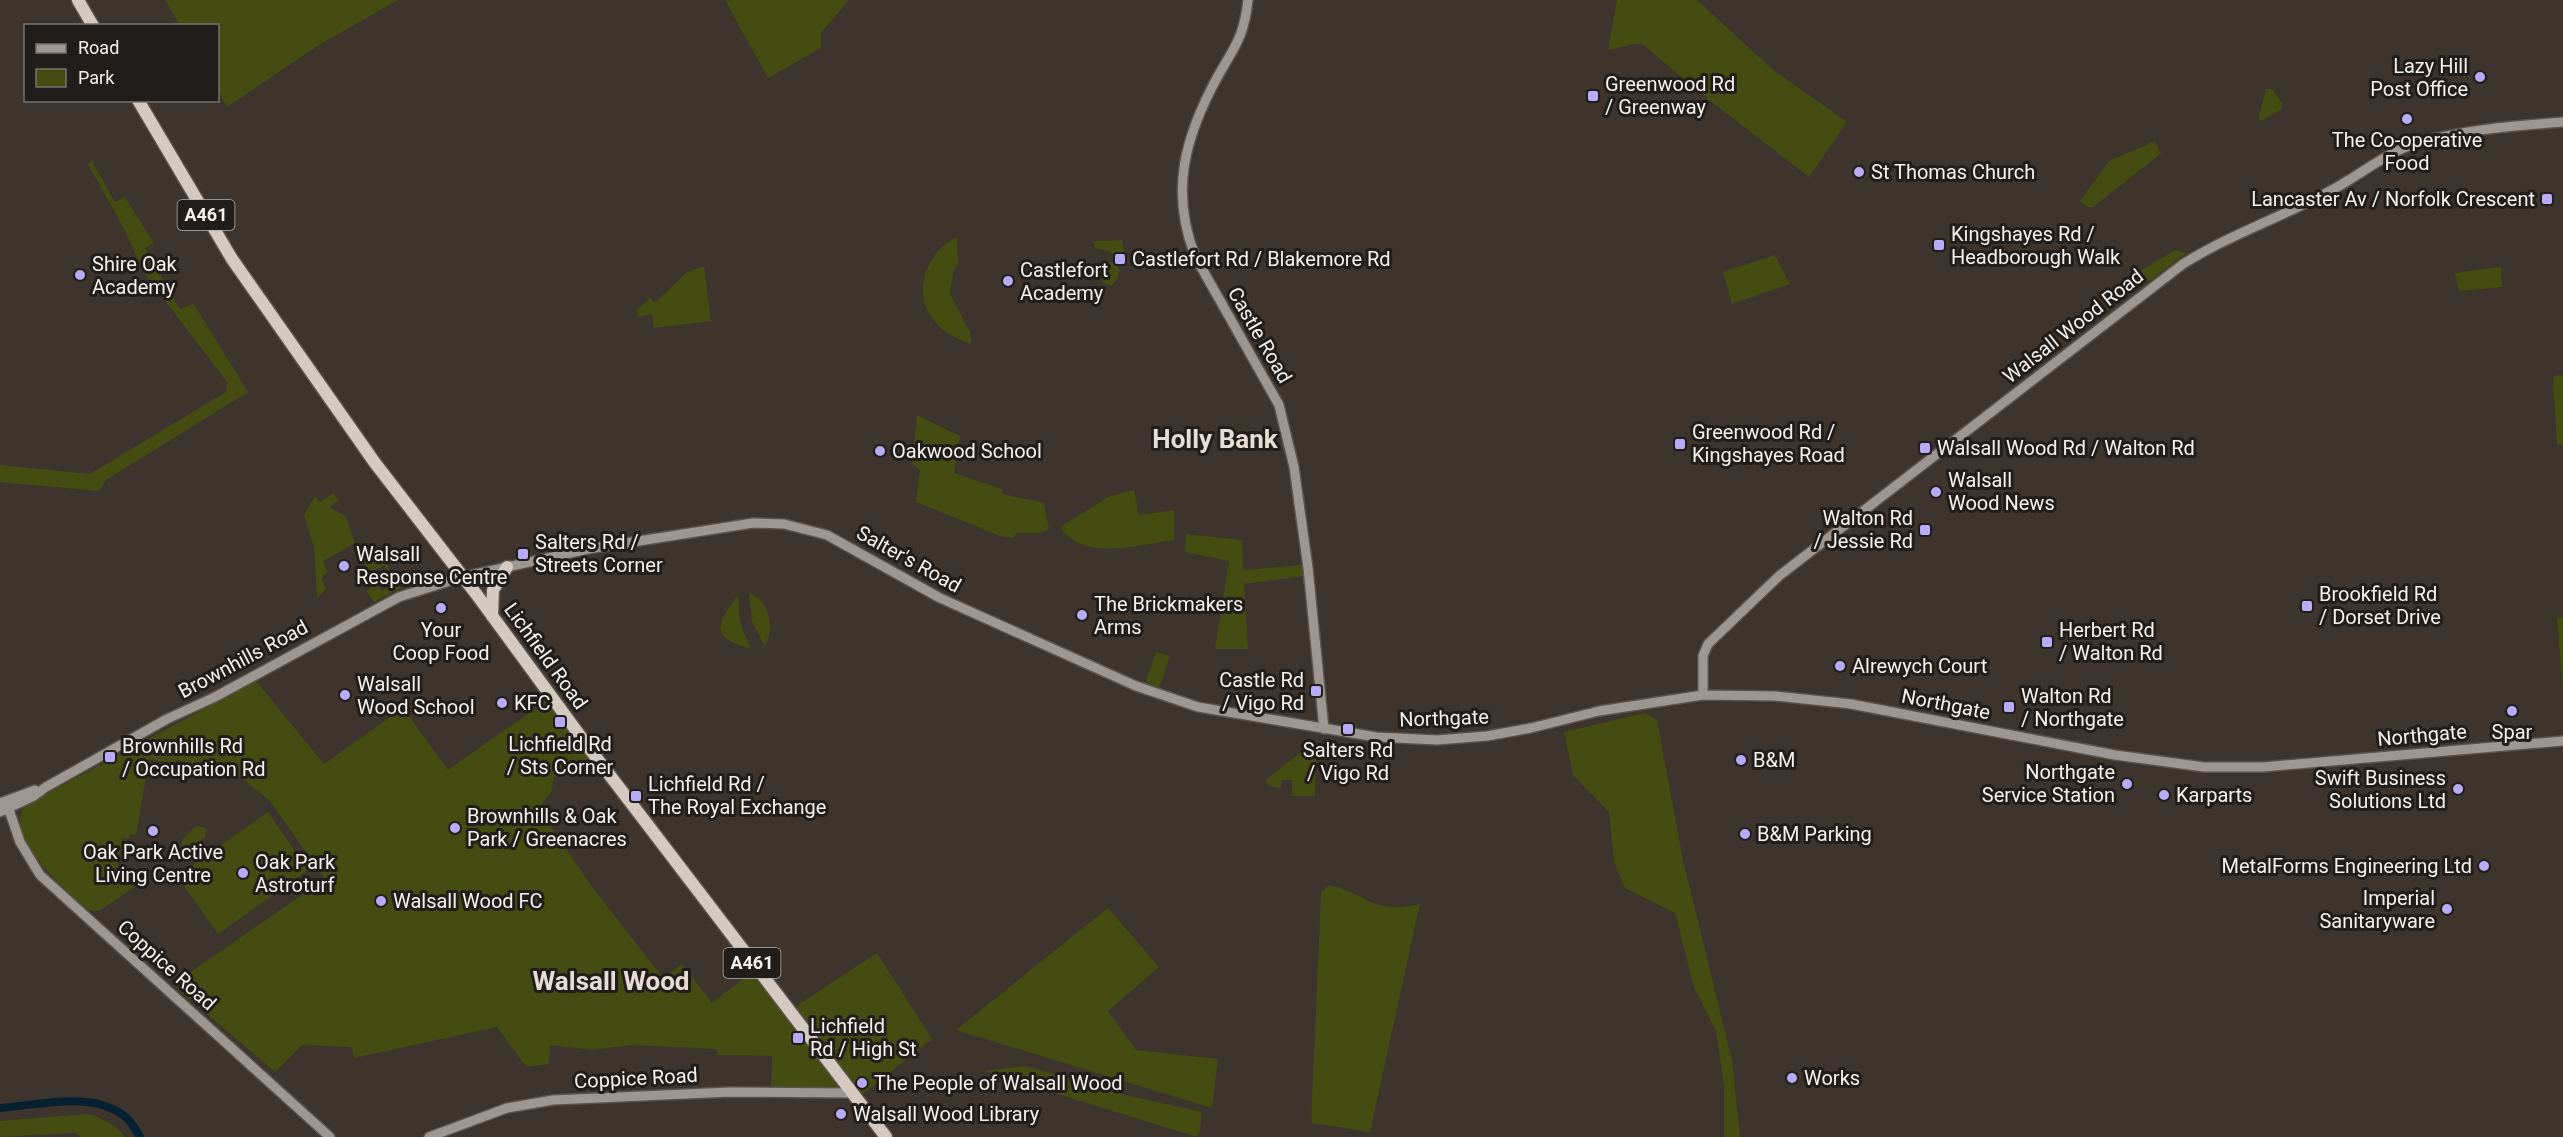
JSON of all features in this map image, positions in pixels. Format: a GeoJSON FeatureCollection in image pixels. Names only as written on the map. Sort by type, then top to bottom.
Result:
{"type":"FeatureCollection","features":[{"type":"Feature","properties":{"kind":"highway"},"geometry":{"type":"LineString","coordinates":[[78,0],[92,24]]}},
{"type":"Feature","properties":{"kind":"highway","name":"Lichfield Road"},"geometry":{"type":"LineString","coordinates":[[139,102],[248,283],[375,463],[886,1137]]}},
{"type":"Feature","properties":{"kind":"highway"},"geometry":{"type":"LineString","coordinates":[[492,616],[493,590],[507,567]]}},
{"type":"Feature","properties":{"kind":"main road","name":"Castle Road"},"geometry":{"type":"LineString","coordinates":[[1248,0],[1244,30],[1218,75],[1190,136],[1181,196],[1189,241],[1196,258],[1220,303],[1274,392],[1278,405],[1294,467],[1308,568],[1324,729]]}},
{"type":"Feature","properties":{"kind":"main road","name":"Walsall Wood Road"},"geometry":{"type":"LineString","coordinates":[[1702,695],[1703,656],[1708,644],[1779,576],[2183,264],[2218,244],[2330,191],[2391,154],[2415,144],[2453,134],[2563,122]]}},
{"type":"Feature","properties":{"kind":"main road","name":"Salter's Road"},"geometry":{"type":"LineString","coordinates":[[462,577],[588,549],[739,524],[784,524],[827,535],[940,598],[1160,695],[1198,706],[1324,729]]}},
{"type":"Feature","properties":{"kind":"main road","name":"Brownhills Road"},"geometry":{"type":"LineString","coordinates":[[4,806],[46,787],[167,719],[215,697],[369,611],[399,597],[462,577]]}},
{"type":"Feature","properties":{"kind":"main road","name":"Northgate"},"geometry":{"type":"LineString","coordinates":[[1324,729],[1400,739],[1463,739],[1531,728],[1599,711],[1702,695],[1775,696],[1827,700],[2115,755],[2204,767],[2294,765],[2563,741]]}},
{"type":"Feature","properties":{"kind":"main road","name":"Coppice Road"},"geometry":{"type":"LineString","coordinates":[[4,806],[20,842],[40,875],[330,1137]]}},
{"type":"Feature","properties":{"kind":"main road","name":"Coppice Road"},"geometry":{"type":"LineString","coordinates":[[429,1137],[507,1108],[553,1100],[730,1092],[851,1093]]}},
{"type":"Feature","properties":{"kind":"green space"},"geometry":{"type":"Polygon","coordinates":[[[165,0],[398,0],[319,45],[227,107],[219,93],[219,24],[179,24],[165,0]]]}},
{"type":"Feature","properties":{"kind":"green space"},"geometry":{"type":"Polygon","coordinates":[[[725,0],[849,0],[821,33],[821,48],[768,78],[725,0]]]}},
{"type":"Feature","properties":{"kind":"green space"},"geometry":{"type":"Polygon","coordinates":[[[1617,0],[1697,0],[1772,69],[1847,122],[1809,177],[1708,99],[1642,44],[1608,50],[1617,0]]]}},
{"type":"Feature","properties":{"kind":"green space"},"geometry":{"type":"Polygon","coordinates":[[[2266,89],[2272,89],[2282,103],[2282,109],[2261,121],[2258,119],[2266,89]]]}},
{"type":"Feature","properties":{"kind":"green space"},"geometry":{"type":"Polygon","coordinates":[[[2155,141],[2161,153],[2158,156],[2093,207],[2088,207],[2080,201],[2109,161],[2155,141]]]}},
{"type":"Feature","properties":{"kind":"green space"},"geometry":{"type":"Polygon","coordinates":[[[92,161],[115,202],[125,197],[154,243],[145,248],[180,309],[194,304],[248,392],[106,480],[99,491],[0,482],[0,465],[90,474],[226,392],[227,382],[144,273],[124,229],[88,164],[92,161]]]}},
{"type":"Feature","properties":{"kind":"green space"},"geometry":{"type":"Polygon","coordinates":[[[957,237],[958,262],[953,273],[950,294],[971,334],[971,344],[953,336],[938,325],[930,315],[923,293],[927,270],[932,260],[939,250],[957,237]]]}},
{"type":"Feature","properties":{"kind":"green space"},"geometry":{"type":"Polygon","coordinates":[[[1122,240],[1126,263],[1109,251],[1095,248],[1093,241],[1122,240]]]}},
{"type":"Feature","properties":{"kind":"green space"},"geometry":{"type":"Polygon","coordinates":[[[2176,250],[2186,253],[2151,280],[2144,279],[2138,272],[2176,250]]]}},
{"type":"Feature","properties":{"kind":"green space"},"geometry":{"type":"Polygon","coordinates":[[[1775,255],[1790,284],[1732,304],[1723,272],[1775,255]]]}},
{"type":"Feature","properties":{"kind":"green space"},"geometry":{"type":"Polygon","coordinates":[[[1103,260],[1114,263],[1120,270],[1116,281],[1111,286],[1103,283],[1097,266],[1103,260]]]}},
{"type":"Feature","properties":{"kind":"green space"},"geometry":{"type":"Polygon","coordinates":[[[704,266],[711,321],[654,328],[652,314],[638,317],[637,310],[650,298],[655,303],[687,272],[704,266]]]}},
{"type":"Feature","properties":{"kind":"green space"},"geometry":{"type":"Polygon","coordinates":[[[2501,267],[2502,287],[2459,291],[2455,273],[2501,267]]]}},
{"type":"Feature","properties":{"kind":"green space"},"geometry":{"type":"Polygon","coordinates":[[[2563,375],[2563,445],[2557,444],[2553,380],[2554,376],[2563,375]]]}},
{"type":"Feature","properties":{"kind":"green space"},"geometry":{"type":"Polygon","coordinates":[[[917,415],[960,436],[954,473],[1002,489],[1002,494],[1044,503],[1049,529],[1040,533],[1017,533],[1013,538],[1000,536],[916,502],[920,470],[912,463],[917,415]]]}},
{"type":"Feature","properties":{"kind":"green space"},"geometry":{"type":"Polygon","coordinates":[[[1134,490],[1139,515],[1174,510],[1174,540],[1128,547],[1097,548],[1083,545],[1070,538],[1060,527],[1110,496],[1134,490]]]}},
{"type":"Feature","properties":{"kind":"green space"},"geometry":{"type":"Polygon","coordinates":[[[333,493],[339,500],[329,507],[346,516],[355,543],[323,561],[328,572],[321,578],[326,588],[317,599],[314,548],[304,515],[315,496],[320,502],[333,493]]]}},
{"type":"Feature","properties":{"kind":"green space"},"geometry":{"type":"Polygon","coordinates":[[[1186,534],[1242,540],[1243,570],[1302,565],[1303,576],[1244,584],[1248,649],[1215,649],[1229,561],[1185,552],[1186,534]]]}},
{"type":"Feature","properties":{"kind":"green space"},"geometry":{"type":"Polygon","coordinates":[[[374,542],[401,588],[374,602],[366,591],[377,584],[382,591],[395,583],[384,565],[370,573],[357,551],[374,542]]]}},
{"type":"Feature","properties":{"kind":"green space"},"geometry":{"type":"Polygon","coordinates":[[[749,593],[762,602],[769,616],[770,632],[765,646],[752,622],[749,593]]]}},
{"type":"Feature","properties":{"kind":"green space"},"geometry":{"type":"Polygon","coordinates":[[[738,595],[740,623],[751,649],[728,640],[720,629],[725,614],[738,595]]]}},
{"type":"Feature","properties":{"kind":"green space"},"geometry":{"type":"Polygon","coordinates":[[[2563,617],[2563,692],[2557,618],[2563,617]]]}},
{"type":"Feature","properties":{"kind":"green space"},"geometry":{"type":"Polygon","coordinates":[[[1156,652],[1170,656],[1159,688],[1147,684],[1146,680],[1156,652]]]}},
{"type":"Feature","properties":{"kind":"green space"},"geometry":{"type":"Polygon","coordinates":[[[256,681],[324,764],[403,708],[448,770],[546,701],[591,757],[554,778],[551,793],[538,808],[593,888],[663,978],[682,964],[712,1003],[752,972],[844,1091],[771,1087],[772,1056],[718,1055],[716,1049],[632,1045],[592,1050],[550,1045],[549,1064],[526,1067],[497,1027],[354,1058],[351,1047],[302,1045],[275,1072],[174,986],[175,983],[325,879],[270,801],[237,774],[185,766],[186,762],[176,760],[175,764],[149,759],[136,835],[130,834],[129,839],[122,838],[117,869],[130,872],[135,879],[133,888],[99,911],[83,907],[49,873],[31,850],[21,826],[21,815],[26,805],[256,681]]]}},
{"type":"Feature","properties":{"kind":"green space"},"geometry":{"type":"Polygon","coordinates":[[[1644,713],[1657,720],[1683,860],[1732,1060],[1740,1137],[1724,1137],[1724,1086],[1716,1031],[1694,987],[1675,913],[1625,888],[1614,861],[1609,812],[1573,775],[1564,732],[1644,713]]]}},
{"type":"Feature","properties":{"kind":"green space"},"geometry":{"type":"Polygon","coordinates":[[[1312,746],[1316,748],[1315,796],[1292,796],[1292,780],[1282,780],[1281,788],[1271,787],[1266,783],[1267,779],[1306,748],[1312,746]]]}},
{"type":"Feature","properties":{"kind":"green space","name":"Oak Park Astroturf"},"geometry":{"type":"Polygon","coordinates":[[[268,812],[308,870],[218,934],[177,876],[268,812]]]}},
{"type":"Feature","properties":{"kind":"green space"},"geometry":{"type":"Polygon","coordinates":[[[196,826],[204,827],[205,837],[179,856],[183,839],[196,826]]]}},
{"type":"Feature","properties":{"kind":"green space"},"geometry":{"type":"Polygon","coordinates":[[[1329,885],[1380,905],[1404,907],[1420,904],[1370,1132],[1311,1123],[1321,893],[1329,885]]]}},
{"type":"Feature","properties":{"kind":"green space"},"geometry":{"type":"Polygon","coordinates":[[[1108,908],[1159,967],[1108,1011],[1136,1050],[1218,1059],[1212,1108],[956,1030],[1108,908]]]}},
{"type":"Feature","properties":{"kind":"green space"},"geometry":{"type":"Polygon","coordinates":[[[877,953],[932,1039],[859,1097],[795,1007],[877,953]]]}},
{"type":"Feature","properties":{"kind":"green space"},"geometry":{"type":"Polygon","coordinates":[[[1026,1066],[1111,1092],[1202,1112],[1200,1130],[1197,1137],[984,1071],[1026,1066]]]}},
{"type":"Feature","properties":{"kind":"green space"},"geometry":{"type":"Polygon","coordinates":[[[87,1114],[108,1122],[125,1137],[81,1137],[75,1133],[0,1137],[0,1121],[87,1114]]]}},
{"type":"Feature","properties":{"kind":"waterway"},"geometry":{"type":"LineString","coordinates":[[0,1108],[63,1101],[95,1103],[126,1117],[140,1137]]}},
{"type":"Feature","properties":{"kind":"place","name":"Lazy Hill Post Office"},"geometry":{"type":"Point","coordinates":[2480,77]}},
{"type":"Feature","properties":{"kind":"place","name":"Greenwood Rd / Greenway"},"geometry":{"type":"Point","coordinates":[1593,96]}},
{"type":"Feature","properties":{"kind":"place","name":"The Co-operative Food"},"geometry":{"type":"Point","coordinates":[2407,119]}},
{"type":"Feature","properties":{"kind":"place","name":"St Thomas Church"},"geometry":{"type":"Point","coordinates":[1859,172]}},
{"type":"Feature","properties":{"kind":"place","name":"Lancaster Av / Norfolk Crescent"},"geometry":{"type":"Point","coordinates":[2547,199]}},
{"type":"Feature","properties":{"kind":"place","name":"Kingshayes Rd / Headborough Walk"},"geometry":{"type":"Point","coordinates":[1939,245]}},
{"type":"Feature","properties":{"kind":"place","name":"Castlefort Rd / Blakemore Rd"},"geometry":{"type":"Point","coordinates":[1120,259]}},
{"type":"Feature","properties":{"kind":"place","name":"Shire Oak Academy"},"geometry":{"type":"Point","coordinates":[80,275]}},
{"type":"Feature","properties":{"kind":"place","name":"Castlefort Academy"},"geometry":{"type":"Point","coordinates":[1008,281]}},
{"type":"Feature","properties":{"kind":"place","name":"Greenwood Rd / Kingshayes Road"},"geometry":{"type":"Point","coordinates":[1680,444]}},
{"type":"Feature","properties":{"kind":"place","name":"Walsall Wood Rd / Walton Rd"},"geometry":{"type":"Point","coordinates":[1925,448]}},
{"type":"Feature","properties":{"kind":"place","name":"Oakwood School"},"geometry":{"type":"Point","coordinates":[880,451]}},
{"type":"Feature","properties":{"kind":"place","name":"Walsall Wood News"},"geometry":{"type":"Point","coordinates":[1936,492]}},
{"type":"Feature","properties":{"kind":"place","name":"Walton Rd / Jessie Rd"},"geometry":{"type":"Point","coordinates":[1925,530]}},
{"type":"Feature","properties":{"kind":"place","name":"Salters Rd / Streets Corner"},"geometry":{"type":"Point","coordinates":[523,554]}},
{"type":"Feature","properties":{"kind":"place","name":"Walsall Response Centre"},"geometry":{"type":"Point","coordinates":[344,566]}},
{"type":"Feature","properties":{"kind":"place","name":"Brookfield Rd / Dorset Drive"},"geometry":{"type":"Point","coordinates":[2307,606]}},
{"type":"Feature","properties":{"kind":"place","name":"Your Coop Food"},"geometry":{"type":"Point","coordinates":[441,608]}},
{"type":"Feature","properties":{"kind":"place","name":"The Brickmakers Arms"},"geometry":{"type":"Point","coordinates":[1082,615]}},
{"type":"Feature","properties":{"kind":"place","name":"Herbert Rd / Walton Rd"},"geometry":{"type":"Point","coordinates":[2047,642]}},
{"type":"Feature","properties":{"kind":"place","name":"Alrewych Court"},"geometry":{"type":"Point","coordinates":[1840,666]}},
{"type":"Feature","properties":{"kind":"place","name":"Castle Rd / Vigo Rd"},"geometry":{"type":"Point","coordinates":[1316,691]}},
{"type":"Feature","properties":{"kind":"place","name":"Walsall Wood School"},"geometry":{"type":"Point","coordinates":[345,695]}},
{"type":"Feature","properties":{"kind":"place","name":"KFC"},"geometry":{"type":"Point","coordinates":[502,703]}},
{"type":"Feature","properties":{"kind":"place","name":"Walton Rd / Northgate"},"geometry":{"type":"Point","coordinates":[2009,707]}},
{"type":"Feature","properties":{"kind":"place","name":"Spar"},"geometry":{"type":"Point","coordinates":[2512,711]}},
{"type":"Feature","properties":{"kind":"place","name":"Lichfield Rd / Sts Corner"},"geometry":{"type":"Point","coordinates":[560,722]}},
{"type":"Feature","properties":{"kind":"place","name":"Salters Rd / Vigo Rd"},"geometry":{"type":"Point","coordinates":[1348,729]}},
{"type":"Feature","properties":{"kind":"place","name":"Brownhills Rd / Occupation Rd"},"geometry":{"type":"Point","coordinates":[110,757]}},
{"type":"Feature","properties":{"kind":"place","name":"B&M"},"geometry":{"type":"Point","coordinates":[1741,760]}},
{"type":"Feature","properties":{"kind":"place","name":"Northgate Service Station"},"geometry":{"type":"Point","coordinates":[2127,784]}},
{"type":"Feature","properties":{"kind":"place","name":"Swift Business Solutions Ltd"},"geometry":{"type":"Point","coordinates":[2458,789]}},
{"type":"Feature","properties":{"kind":"place","name":"Karparts"},"geometry":{"type":"Point","coordinates":[2164,795]}},
{"type":"Feature","properties":{"kind":"place","name":"Lichfield Rd / The Royal Exchange"},"geometry":{"type":"Point","coordinates":[636,796]}},
{"type":"Feature","properties":{"kind":"place","name":"Brownhills & Oak Park / Greenacres"},"geometry":{"type":"Point","coordinates":[455,828]}},
{"type":"Feature","properties":{"kind":"place","name":"Oak Park Active Living Centre"},"geometry":{"type":"Point","coordinates":[153,831]}},
{"type":"Feature","properties":{"kind":"place","name":"B&M Parking"},"geometry":{"type":"Point","coordinates":[1745,834]}},
{"type":"Feature","properties":{"kind":"place","name":"MetalForms Engineering Ltd"},"geometry":{"type":"Point","coordinates":[2484,866]}},
{"type":"Feature","properties":{"kind":"place","name":"Oak Park Astroturf"},"geometry":{"type":"Point","coordinates":[243,873]}},
{"type":"Feature","properties":{"kind":"place","name":"Walsall Wood FC"},"geometry":{"type":"Point","coordinates":[381,901]}},
{"type":"Feature","properties":{"kind":"place","name":"Imperial Sanitaryware"},"geometry":{"type":"Point","coordinates":[2447,909]}},
{"type":"Feature","properties":{"kind":"place","name":"Lichfield Rd / High St"},"geometry":{"type":"Point","coordinates":[798,1038]}},
{"type":"Feature","properties":{"kind":"place","name":"Works"},"geometry":{"type":"Point","coordinates":[1792,1078]}},
{"type":"Feature","properties":{"kind":"place","name":"The People of Walsall Wood"},"geometry":{"type":"Point","coordinates":[862,1083]}},
{"type":"Feature","properties":{"kind":"place","name":"Walsall Wood Library"},"geometry":{"type":"Point","coordinates":[841,1114]}},
{"type":"Feature","properties":{"kind":"district","name":"Holly Bank"},"geometry":{"type":"Point","coordinates":[1215,439]}},
{"type":"Feature","properties":{"kind":"district","name":"Walsall Wood"},"geometry":{"type":"Point","coordinates":[611,981]}}]}
